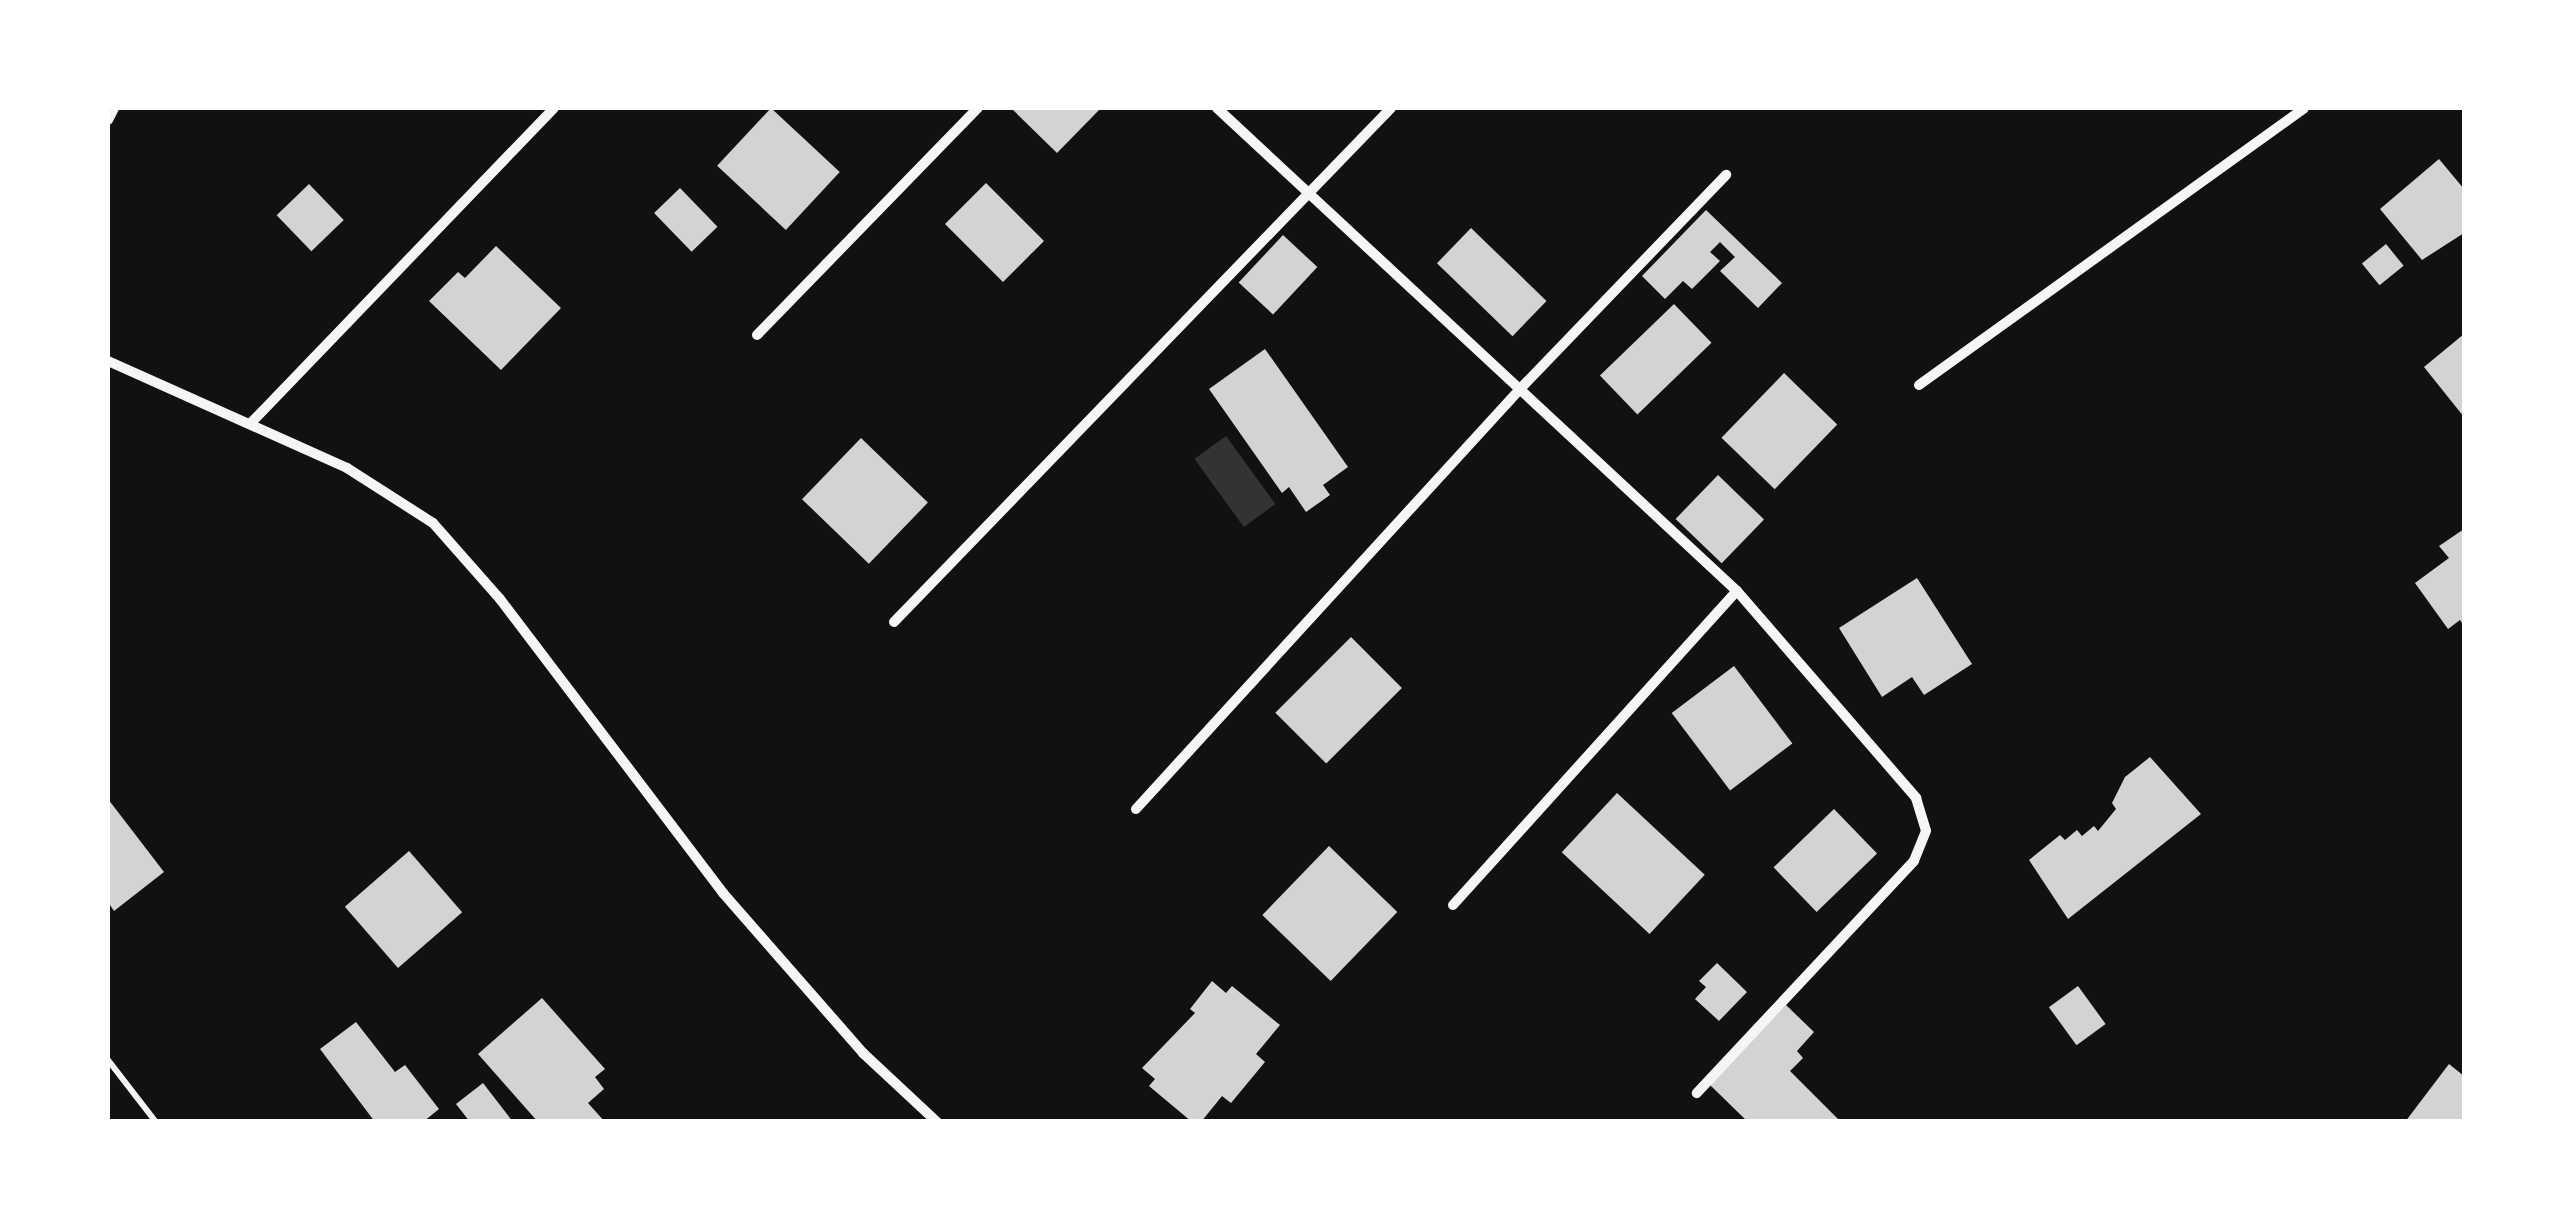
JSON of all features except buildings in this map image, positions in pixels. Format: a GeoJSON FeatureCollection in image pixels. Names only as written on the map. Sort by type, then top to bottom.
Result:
{"type":"FeatureCollection","features":[{"type":"Feature","properties":{"kind":"street"},"geometry":{"type":"LineString","coordinates":[[108,120],[114,108]]}},
{"type":"Feature","properties":{"kind":"street"},"geometry":{"type":"LineString","coordinates":[[250,424],[554,108]]}},
{"type":"Feature","properties":{"kind":"street"},"geometry":{"type":"LineString","coordinates":[[757,335],[978,108]]}},
{"type":"Feature","properties":{"kind":"street"},"geometry":{"type":"LineString","coordinates":[[1217,108],[1737,590],[1909,788],[1926,831],[1906,871],[1697,1093]]}},
{"type":"Feature","properties":{"kind":"street"},"geometry":{"type":"LineString","coordinates":[[894,622],[1392,108]]}},
{"type":"Feature","properties":{"kind":"street"},"geometry":{"type":"LineString","coordinates":[[1919,386],[2304,108]]}},
{"type":"Feature","properties":{"kind":"street"},"geometry":{"type":"LineString","coordinates":[[1136,809],[1521,388],[1726,175]]}},
{"type":"Feature","properties":{"kind":"street"},"geometry":{"type":"LineString","coordinates":[[108,361],[386,488],[450,540],[710,878],[864,1054],[936,1122]]}},
{"type":"Feature","properties":{"kind":"street"},"geometry":{"type":"LineString","coordinates":[[1453,905],[1737,590]]}},
{"type":"Feature","properties":{"kind":"path"},"geometry":{"type":"LineString","coordinates":[[108,1060],[156,1122]]}},
{"type":"Feature","properties":{"kind":"shaded area"},"geometry":{"type":"Polygon","coordinates":[[[1226,436],[1275,504],[1244,527],[1194,459],[1226,436]]]}}]}
